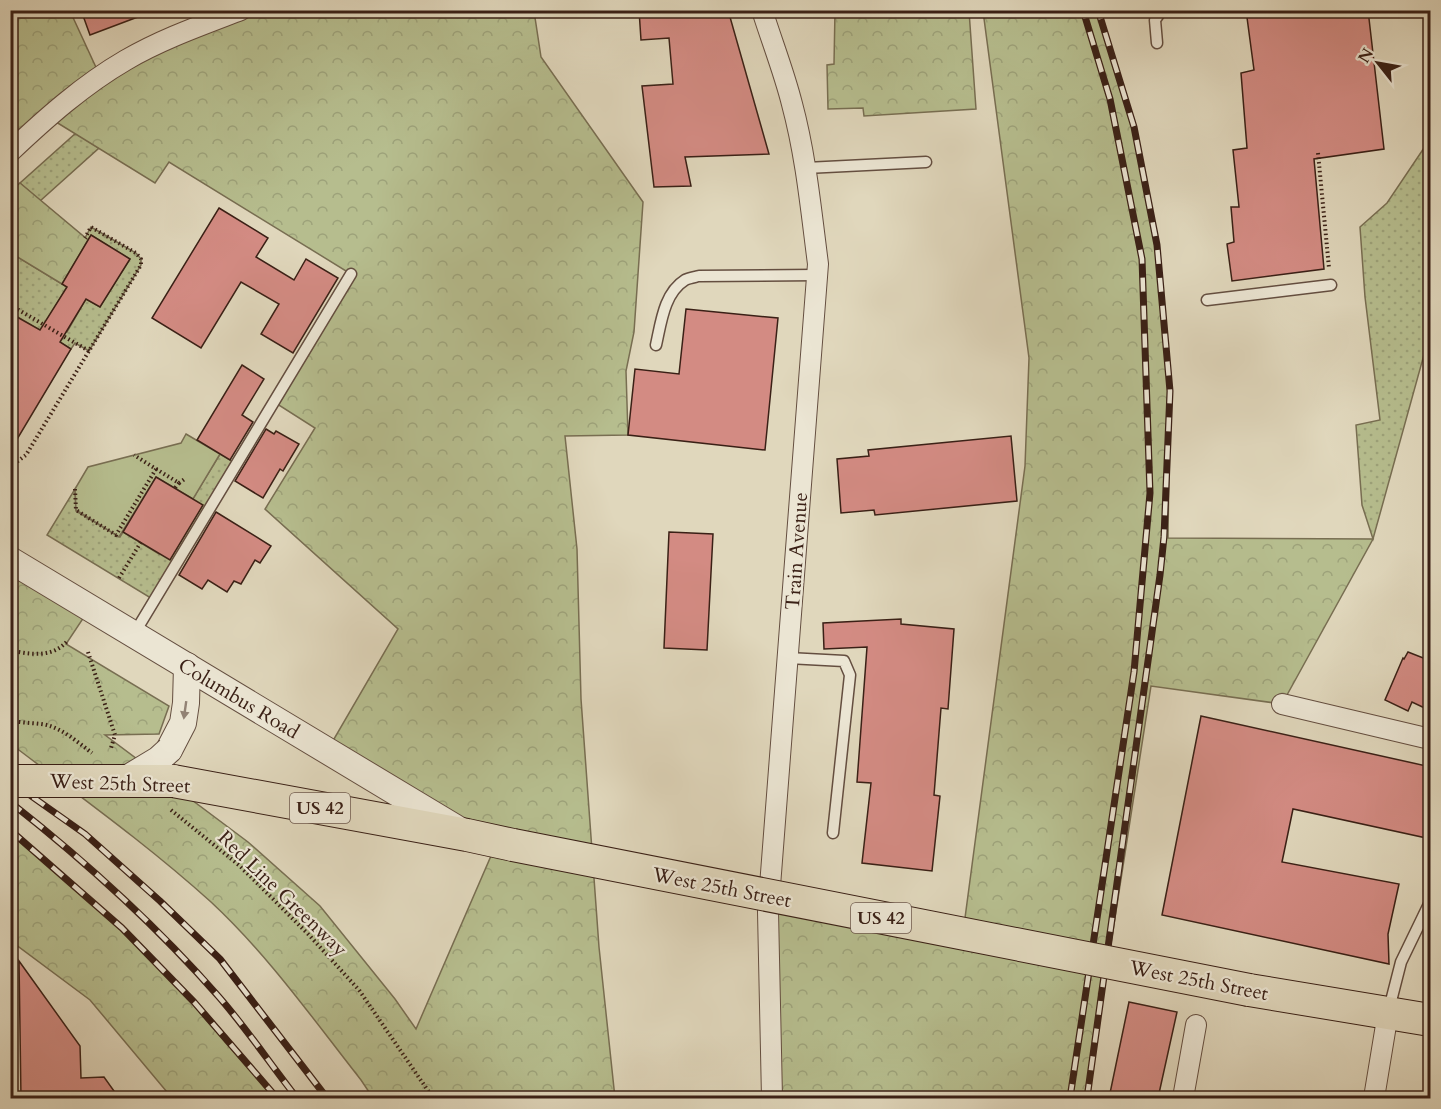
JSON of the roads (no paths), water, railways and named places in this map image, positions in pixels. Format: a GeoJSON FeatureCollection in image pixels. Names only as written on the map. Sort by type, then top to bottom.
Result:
{"type":"FeatureCollection","features":[{"type":"Feature","properties":{"kind":"main road","name":"West 25th Street"},"geometry":{"type":"LineString","coordinates":[[10,781],[123,781],[170,794],[467,835],[1249,990],[1431,1020]]}},
{"type":"Feature","properties":{"kind":"street"},"geometry":{"type":"LineString","coordinates":[[10,152],[48,116],[127,59],[160,42],[241,10]]}},
{"type":"Feature","properties":{"kind":"street","name":"Train Avenue"},"geometry":{"type":"LineString","coordinates":[[762,10],[792,102],[806,168],[818,264],[768,912],[772,1098]]}},
{"type":"Feature","properties":{"kind":"street","name":"Columbus Road"},"geometry":{"type":"LineString","coordinates":[[10,560],[467,835]]}},
{"type":"Feature","properties":{"kind":"street"},"geometry":{"type":"LineString","coordinates":[[123,781],[158,760],[169,750],[183,723],[187,666]]}},
{"type":"Feature","properties":{"kind":"street"},"geometry":{"type":"LineString","coordinates":[[1282,704],[1431,740]]}},
{"type":"Feature","properties":{"kind":"street"},"geometry":{"type":"LineString","coordinates":[[1374,1098],[1388,1013]]}},
{"type":"Feature","properties":{"kind":"street"},"geometry":{"type":"LineString","coordinates":[[1183,1098],[1196,1025]]}},
{"type":"Feature","properties":{"kind":"lane"},"geometry":{"type":"LineString","coordinates":[[1157,43],[1155,20],[1162,10]]}},
{"type":"Feature","properties":{"kind":"lane"},"geometry":{"type":"LineString","coordinates":[[806,168],[926,162]]}},
{"type":"Feature","properties":{"kind":"lane"},"geometry":{"type":"LineString","coordinates":[[134,634],[351,274]]}},
{"type":"Feature","properties":{"kind":"lane"},"geometry":{"type":"LineString","coordinates":[[656,345],[672,293],[685,280],[699,276],[817,275]]}},
{"type":"Feature","properties":{"kind":"lane"},"geometry":{"type":"LineString","coordinates":[[1206,300],[1330,285]]}},
{"type":"Feature","properties":{"kind":"lane"},"geometry":{"type":"LineString","coordinates":[[788,658],[844,661],[850,675],[833,833]]}},
{"type":"Feature","properties":{"kind":"lane"},"geometry":{"type":"LineString","coordinates":[[1388,1013],[1401,962],[1431,902]]}},
{"type":"Feature","properties":{"kind":"railway"},"geometry":{"type":"LineString","coordinates":[[1070,1098],[1134,672],[1150,493],[1142,259],[1110,99],[1083,10]]}},
{"type":"Feature","properties":{"kind":"railway"},"geometry":{"type":"LineString","coordinates":[[1087,1098],[1160,575],[1164,537],[1170,391],[1157,245],[1134,127],[1098,10]]}},
{"type":"Feature","properties":{"kind":"railway"},"geometry":{"type":"LineString","coordinates":[[10,781],[85,834],[220,959],[327,1098]]}},
{"type":"Feature","properties":{"kind":"railway"},"geometry":{"type":"LineString","coordinates":[[10,802],[65,847],[170,944],[229,1009],[297,1098]]}},
{"type":"Feature","properties":{"kind":"railway"},"geometry":{"type":"LineString","coordinates":[[10,830],[122,928],[194,1002],[277,1098]]}}]}
